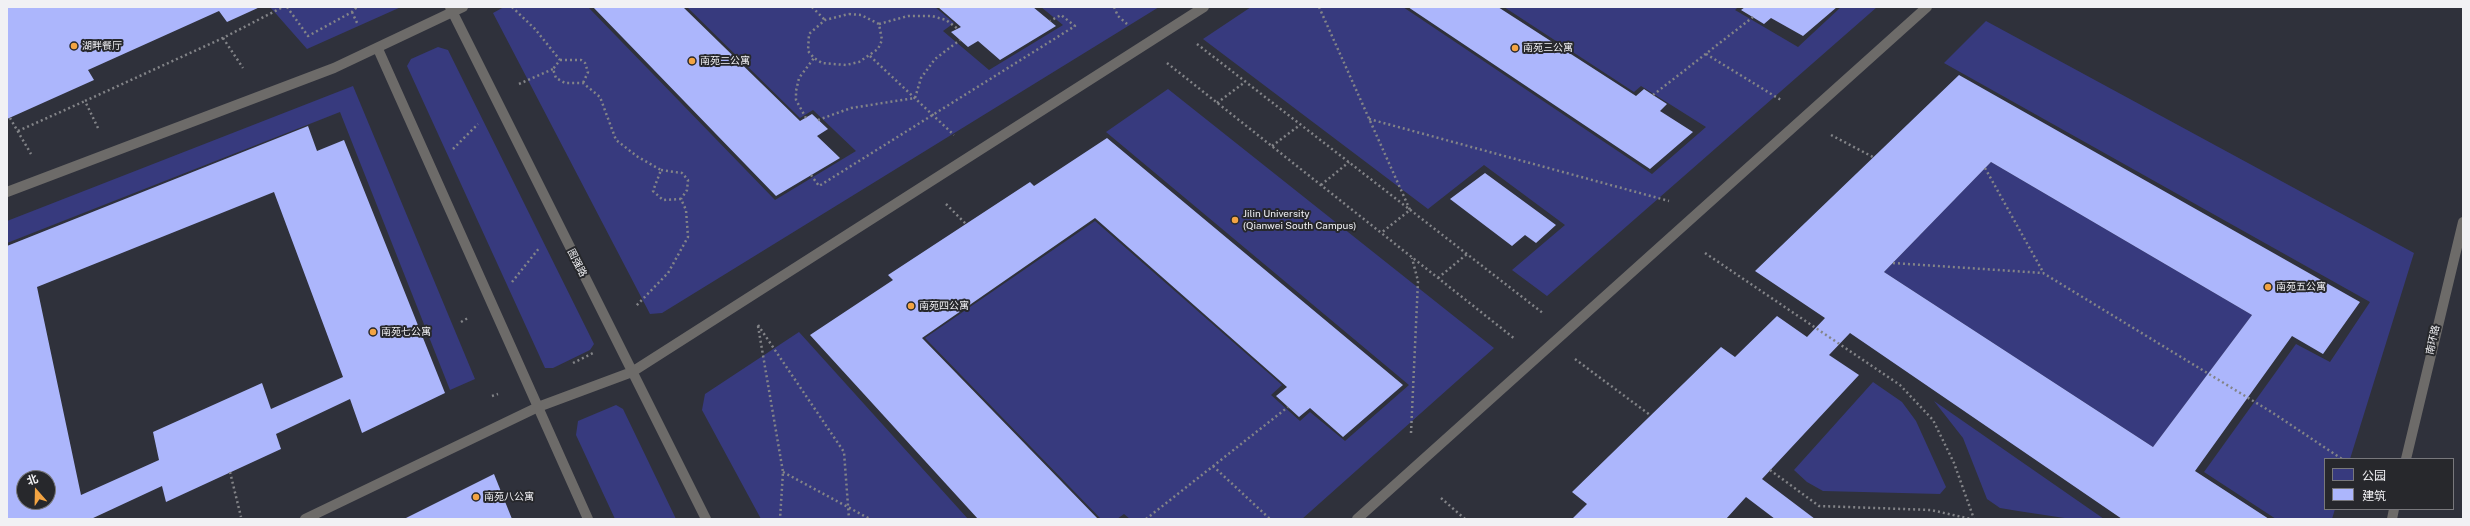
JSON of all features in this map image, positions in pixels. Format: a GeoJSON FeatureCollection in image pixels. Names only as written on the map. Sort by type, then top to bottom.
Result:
{"type":"FeatureCollection","features":[{"type":"Feature","properties":{"kind":"lane"},"geometry":{"type":"LineString","coordinates":[[7,192],[334,68],[378,49],[451,9],[463,7]]}},
{"type":"Feature","properties":{"kind":"lane"},"geometry":{"type":"LineString","coordinates":[[304,519],[538,407],[632,372],[1204,7]]}},
{"type":"Feature","properties":{"kind":"lane"},"geometry":{"type":"LineString","coordinates":[[1358,519],[1927,7]]}},
{"type":"Feature","properties":{"kind":"lane","name":"图强路"},"geometry":{"type":"LineString","coordinates":[[451,9],[706,519]]}},
{"type":"Feature","properties":{"kind":"lane"},"geometry":{"type":"LineString","coordinates":[[378,49],[588,519]]}},
{"type":"Feature","properties":{"kind":"lane","name":"南环路"},"geometry":{"type":"LineString","coordinates":[[2406,458],[2463,222]]}},
{"type":"Feature","properties":{"kind":"path"},"geometry":{"type":"LineString","coordinates":[[18,131],[222,38],[283,7]]}},
{"type":"Feature","properties":{"kind":"path"},"geometry":{"type":"LineString","coordinates":[[287,7],[308,36],[352,12],[357,7]]}},
{"type":"Feature","properties":{"kind":"path"},"geometry":{"type":"LineString","coordinates":[[512,7],[535,29],[560,60]]}},
{"type":"Feature","properties":{"kind":"path"},"geometry":{"type":"LineString","coordinates":[[812,7],[825,20]]}},
{"type":"Feature","properties":{"kind":"path"},"geometry":{"type":"LineString","coordinates":[[1114,7],[1118,16],[1128,26]]}},
{"type":"Feature","properties":{"kind":"path"},"geometry":{"type":"LineString","coordinates":[[1319,7],[1410,210]]}},
{"type":"Feature","properties":{"kind":"path"},"geometry":{"type":"LineString","coordinates":[[879,24],[882,32],[882,40],[870,56],[859,62],[840,66],[822,63],[814,58],[808,51],[807,43],[810,34],[825,20],[843,14],[861,15],[879,24],[908,16],[932,16],[946,20],[958,29]]}},
{"type":"Feature","properties":{"kind":"path"},"geometry":{"type":"LineString","coordinates":[[811,175],[819,186],[1075,26],[1061,15],[1050,21]]}},
{"type":"Feature","properties":{"kind":"path"},"geometry":{"type":"LineString","coordinates":[[1653,95],[1753,17]]}},
{"type":"Feature","properties":{"kind":"path"},"geometry":{"type":"LineString","coordinates":[[222,38],[243,68]]}},
{"type":"Feature","properties":{"kind":"path"},"geometry":{"type":"LineString","coordinates":[[915,98],[921,78],[935,59],[960,40]]}},
{"type":"Feature","properties":{"kind":"path"},"geometry":{"type":"LineString","coordinates":[[1191,40],[1544,314]]}},
{"type":"Feature","properties":{"kind":"path"},"geometry":{"type":"LineString","coordinates":[[1706,54],[1781,100]]}},
{"type":"Feature","properties":{"kind":"path"},"geometry":{"type":"LineString","coordinates":[[870,56],[959,139]]}},
{"type":"Feature","properties":{"kind":"path"},"geometry":{"type":"LineString","coordinates":[[806,118],[796,100],[796,91],[799,78],[814,58]]}},
{"type":"Feature","properties":{"kind":"path"},"geometry":{"type":"LineString","coordinates":[[1162,59],[1515,340]]}},
{"type":"Feature","properties":{"kind":"path"},"geometry":{"type":"LineString","coordinates":[[518,84],[553,69],[560,60]]}},
{"type":"Feature","properties":{"kind":"path"},"geometry":{"type":"LineString","coordinates":[[560,60],[581,60],[585,63],[588,72],[583,83]]}},
{"type":"Feature","properties":{"kind":"path"},"geometry":{"type":"LineString","coordinates":[[553,69],[556,78],[565,83],[583,83],[600,97],[616,140],[638,157],[661,170],[677,171],[688,180],[687,190],[681,199]]}},
{"type":"Feature","properties":{"kind":"path"},"geometry":{"type":"LineString","coordinates":[[1217,103],[1246,82]]}},
{"type":"Feature","properties":{"kind":"path"},"geometry":{"type":"LineString","coordinates":[[818,120],[851,108],[915,98]]}},
{"type":"Feature","properties":{"kind":"path"},"geometry":{"type":"LineString","coordinates":[[85,100],[101,134]]}},
{"type":"Feature","properties":{"kind":"path"},"geometry":{"type":"LineString","coordinates":[[10,118],[34,159]]}},
{"type":"Feature","properties":{"kind":"path"},"geometry":{"type":"LineString","coordinates":[[448,154],[482,120]]}},
{"type":"Feature","properties":{"kind":"path"},"geometry":{"type":"LineString","coordinates":[[1370,120],[1669,201]]}},
{"type":"Feature","properties":{"kind":"path"},"geometry":{"type":"LineString","coordinates":[[1272,146],[1300,125]]}},
{"type":"Feature","properties":{"kind":"path"},"geometry":{"type":"LineString","coordinates":[[1831,136],[1873,157]]}},
{"type":"Feature","properties":{"kind":"path"},"geometry":{"type":"LineString","coordinates":[[1321,185],[1349,162]]}},
{"type":"Feature","properties":{"kind":"path"},"geometry":{"type":"LineString","coordinates":[[1984,168],[2043,273]]}},
{"type":"Feature","properties":{"kind":"path"},"geometry":{"type":"LineString","coordinates":[[661,170],[653,191],[663,200],[681,199]]}},
{"type":"Feature","properties":{"kind":"path"},"geometry":{"type":"LineString","coordinates":[[636,306],[668,273],[688,237],[686,210],[681,199]]}},
{"type":"Feature","properties":{"kind":"path"},"geometry":{"type":"LineString","coordinates":[[944,202],[966,224]]}},
{"type":"Feature","properties":{"kind":"path"},"geometry":{"type":"LineString","coordinates":[[1381,233],[1410,210]]}},
{"type":"Feature","properties":{"kind":"path"},"geometry":{"type":"LineString","coordinates":[[508,287],[542,244]]}},
{"type":"Feature","properties":{"kind":"path"},"geometry":{"type":"LineString","coordinates":[[1705,253],[1900,385],[1933,420],[1954,463],[1974,519]]}},
{"type":"Feature","properties":{"kind":"path"},"geometry":{"type":"LineString","coordinates":[[1438,278],[1467,254]]}},
{"type":"Feature","properties":{"kind":"path"},"geometry":{"type":"LineString","coordinates":[[1411,433],[1418,281],[1412,257]]}},
{"type":"Feature","properties":{"kind":"path"},"geometry":{"type":"LineString","coordinates":[[1893,263],[2043,273],[2274,413],[2341,458]]}},
{"type":"Feature","properties":{"kind":"path"},"geometry":{"type":"LineString","coordinates":[[780,519],[783,472],[758,325],[844,452],[849,519]]}},
{"type":"Feature","properties":{"kind":"path"},"geometry":{"type":"LineString","coordinates":[[568,365],[616,341]]}},
{"type":"Feature","properties":{"kind":"path"},"geometry":{"type":"LineString","coordinates":[[1584,365],[1650,415]]}},
{"type":"Feature","properties":{"kind":"path"},"geometry":{"type":"LineString","coordinates":[[492,396],[526,382]]}},
{"type":"Feature","properties":{"kind":"path"},"geometry":{"type":"LineString","coordinates":[[1146,519],[1288,407]]}},
{"type":"Feature","properties":{"kind":"path"},"geometry":{"type":"LineString","coordinates":[[1213,466],[1270,519]]}},
{"type":"Feature","properties":{"kind":"path"},"geometry":{"type":"LineString","coordinates":[[1770,470],[1819,506],[1931,510],[1970,519]]}},
{"type":"Feature","properties":{"kind":"path"},"geometry":{"type":"LineString","coordinates":[[230,472],[241,517]]}},
{"type":"Feature","properties":{"kind":"path"},"geometry":{"type":"LineString","coordinates":[[783,472],[870,519]]}},
{"type":"Feature","properties":{"kind":"path"},"geometry":{"type":"LineString","coordinates":[[1441,498],[1465,519]]}},
{"type":"Feature","properties":{"kind":"shaded area","name":"Jilin University (Qianwei South Campus)"},"geometry":{"type":"Polygon","coordinates":[[[7,7],[2463,7],[2463,519],[7,519],[7,7]]]}},
{"type":"Feature","properties":{"kind":"green space"},"geometry":{"type":"Polygon","coordinates":[[[270,7],[401,7],[307,49],[270,7]]]}},
{"type":"Feature","properties":{"kind":"green space"},"geometry":{"type":"Polygon","coordinates":[[[504,7],[588,7],[775,200],[856,151],[813,110],[800,118],[687,7],[935,7],[954,23],[943,31],[989,70],[1063,25],[1041,7],[1159,7],[662,313],[650,314],[493,13],[504,7]]]}},
{"type":"Feature","properties":{"kind":"green space"},"geometry":{"type":"Polygon","coordinates":[[[1251,7],[1403,7],[1652,174],[1706,127],[1641,86],[1634,92],[1504,7],[1738,7],[1735,10],[1798,47],[1841,7],[1877,7],[1547,296],[1512,270],[1565,225],[1484,165],[1428,209],[1203,39],[1251,7]]]}},
{"type":"Feature","properties":{"kind":"green space"},"geometry":{"type":"Polygon","coordinates":[[[1986,21],[2414,253],[2350,458],[2324,458],[2324,510],[2335,510],[2332,519],[2276,519],[2204,472],[2296,344],[2330,362],[2370,302],[1944,63],[1986,21]]]}},
{"type":"Feature","properties":{"kind":"green space"},"geometry":{"type":"Polygon","coordinates":[[[438,47],[448,50],[594,344],[590,350],[553,368],[545,368],[407,66],[411,59],[438,47]]]}},
{"type":"Feature","properties":{"kind":"green space"},"geometry":{"type":"Polygon","coordinates":[[[353,86],[475,379],[450,390],[340,112],[7,243],[7,221],[353,86]]]}},
{"type":"Feature","properties":{"kind":"green space"},"geometry":{"type":"Polygon","coordinates":[[[1168,89],[1494,348],[1302,519],[1130,519],[1124,514],[1117,519],[1101,519],[925,338],[1095,221],[1282,385],[1271,395],[1300,421],[1310,412],[1345,441],[1409,385],[1106,132],[1168,89]]]}},
{"type":"Feature","properties":{"kind":"green space"},"geometry":{"type":"Polygon","coordinates":[[[1991,162],[2252,315],[2153,447],[1884,272],[1991,162]]]}},
{"type":"Feature","properties":{"kind":"green space"},"geometry":{"type":"Polygon","coordinates":[[[799,332],[968,519],[761,519],[702,410],[705,394],[799,332]]]}},
{"type":"Feature","properties":{"kind":"green space"},"geometry":{"type":"Polygon","coordinates":[[[1873,382],[1902,402],[1916,421],[1946,487],[1940,494],[1823,491],[1807,482],[1794,470],[1873,382]]]}},
{"type":"Feature","properties":{"kind":"green space"},"geometry":{"type":"Polygon","coordinates":[[[1934,401],[2104,519],[2071,519],[2000,508],[1987,499],[1963,438],[1934,401]]]}},
{"type":"Feature","properties":{"kind":"green space"},"geometry":{"type":"Polygon","coordinates":[[[616,405],[623,409],[676,519],[615,519],[576,435],[578,421],[616,405]]]}},
{"type":"Feature","properties":{"kind":"building","name":"湖畔餐厅"},"geometry":{"type":"Polygon","coordinates":[[[7,7],[260,7],[227,22],[219,11],[88,70],[94,80],[7,119],[7,7]]]}},
{"type":"Feature","properties":{"kind":"building","name":"南苑二公寓"},"geometry":{"type":"Polygon","coordinates":[[[593,7],[683,7],[800,121],[812,114],[828,129],[817,136],[840,158],[776,196],[593,7]]]}},
{"type":"Feature","properties":{"kind":"building"},"geometry":{"type":"Polygon","coordinates":[[[938,7],[1033,7],[1056,26],[1000,60],[978,41],[968,47],[951,32],[961,27],[938,7]]]}},
{"type":"Feature","properties":{"kind":"building","name":"南苑三公寓"},"geometry":{"type":"Polygon","coordinates":[[[1408,7],[1498,7],[1636,96],[1644,89],[1667,104],[1660,111],[1693,132],[1650,169],[1408,7]]]}},
{"type":"Feature","properties":{"kind":"building"},"geometry":{"type":"Polygon","coordinates":[[[1745,7],[1837,7],[1803,36],[1771,18],[1764,24],[1741,10],[1745,7]]]}},
{"type":"Feature","properties":{"kind":"building","name":"南苑五公寓"},"geometry":{"type":"Polygon","coordinates":[[[1959,75],[2360,302],[2323,354],[2292,336],[2195,471],[2269,519],[2122,519],[1850,333],[1829,355],[1859,375],[1762,479],[1815,519],[1775,519],[1746,497],[1726,519],[1572,519],[1587,504],[1572,492],[1721,347],[1735,357],[1777,316],[1807,337],[1825,318],[1755,271],[1959,75]],[[1991,162],[1884,272],[2153,447],[2252,315],[1991,162]]]}},
{"type":"Feature","properties":{"kind":"building","name":"南苑七公寓"},"geometry":{"type":"Polygon","coordinates":[[[308,126],[317,151],[344,140],[445,393],[362,433],[350,399],[276,434],[281,449],[166,502],[162,486],[91,519],[7,519],[7,246],[308,126]],[[274,192],[37,287],[81,495],[159,460],[153,432],[262,383],[271,409],[343,377],[274,192]]]}},
{"type":"Feature","properties":{"kind":"building","name":"南苑四公寓"},"geometry":{"type":"Polygon","coordinates":[[[1107,138],[1403,385],[1343,437],[1310,408],[1299,417],[1276,396],[1287,387],[1095,218],[922,338],[1098,519],[978,519],[810,335],[893,280],[888,275],[1030,182],[1034,186],[1107,138]]]}},
{"type":"Feature","properties":{"kind":"building"},"geometry":{"type":"Polygon","coordinates":[[[1485,173],[1556,225],[1536,243],[1525,235],[1512,246],[1450,199],[1485,173]]]}},
{"type":"Feature","properties":{"kind":"building","name":"南苑八公寓"},"geometry":{"type":"Polygon","coordinates":[[[494,474],[512,519],[404,519],[494,474]]]}},
{"type":"Feature","properties":{"kind":"place","name":"湖畔餐厅"},"geometry":{"type":"Point","coordinates":[74,46]}},
{"type":"Feature","properties":{"kind":"place","name":"南苑三公寓"},"geometry":{"type":"Point","coordinates":[1515,48]}},
{"type":"Feature","properties":{"kind":"place","name":"南苑二公寓"},"geometry":{"type":"Point","coordinates":[692,61]}},
{"type":"Feature","properties":{"kind":"place","name":"Jilin University (Qianwei South Campus)"},"geometry":{"type":"Point","coordinates":[1235,220]}},
{"type":"Feature","properties":{"kind":"place","name":"南苑五公寓"},"geometry":{"type":"Point","coordinates":[2268,287]}},
{"type":"Feature","properties":{"kind":"place","name":"南苑四公寓"},"geometry":{"type":"Point","coordinates":[911,306]}},
{"type":"Feature","properties":{"kind":"place","name":"南苑七公寓"},"geometry":{"type":"Point","coordinates":[373,332]}},
{"type":"Feature","properties":{"kind":"place","name":"南苑八公寓"},"geometry":{"type":"Point","coordinates":[476,497]}}]}
